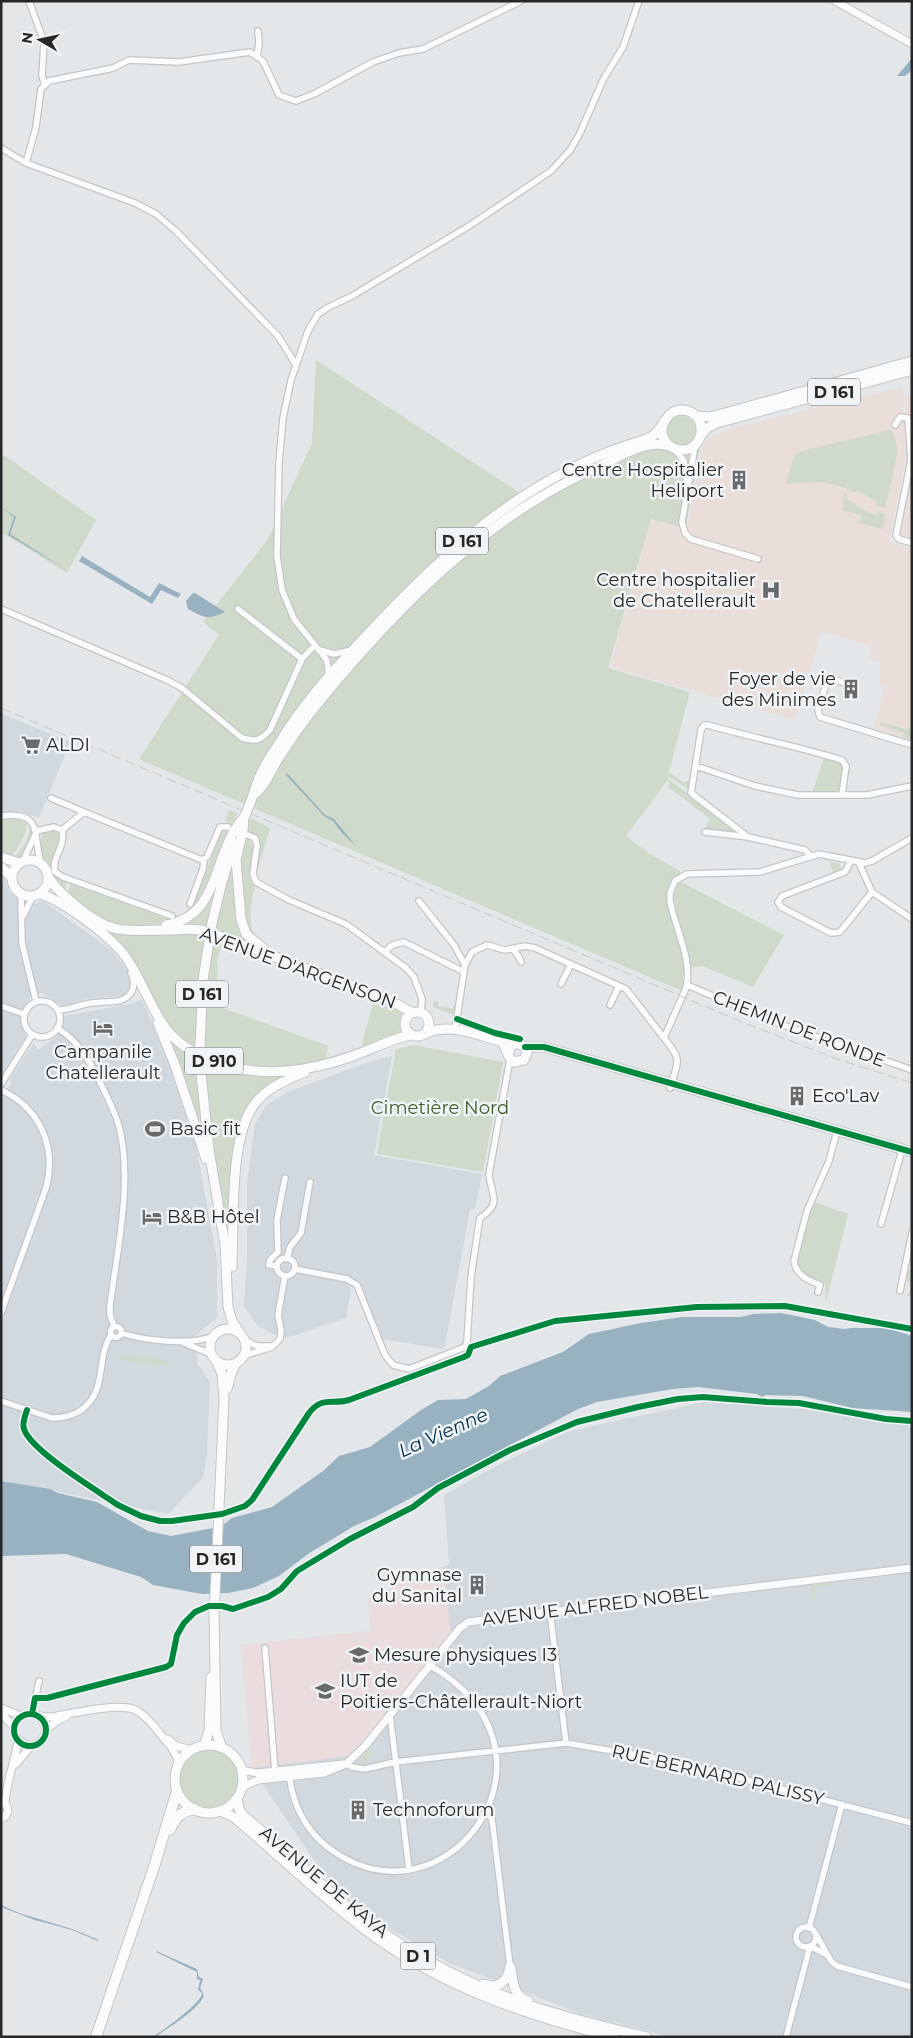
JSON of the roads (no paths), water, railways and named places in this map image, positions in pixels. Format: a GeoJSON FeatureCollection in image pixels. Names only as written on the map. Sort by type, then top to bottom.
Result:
{"type":"FeatureCollection","features":[{"type":"Feature","properties":{"kind":"highway"},"geometry":{"type":"LineString","coordinates":[[96,2037],[177,1791]]}},
{"type":"Feature","properties":{"kind":"highway"},"geometry":{"type":"LineString","coordinates":[[158,1853],[177,1816],[194,1809]]}},
{"type":"Feature","properties":{"kind":"main road","name":"D 161"},"geometry":{"type":"LineString","coordinates":[[696,416],[701,418],[716,416],[912,361]]}},
{"type":"Feature","properties":{"kind":"main road","name":"D 161"},"geometry":{"type":"LineString","coordinates":[[701,437],[706,428],[717,423],[912,370]]}},
{"type":"Feature","properties":{"kind":"main road"},"geometry":{"type":"LineString","coordinates":[[677,411],[686,411],[696,416],[701,424],[701,437],[695,445],[687,450],[672,448],[662,436],[664,421],[669,414],[677,411]]}},
{"type":"Feature","properties":{"kind":"main road","name":"D 161"},"geometry":{"type":"LineString","coordinates":[[242,1336],[232,1321],[228,1307],[228,1277],[218,1200],[209,1150],[200,1064],[200,1046],[203,980],[208,941],[222,882],[259,778],[278,743],[328,678],[429,571],[476,529],[497,513],[565,472],[612,450],[654,435],[664,421]]}},
{"type":"Feature","properties":{"kind":"main road","name":"D 161"},"geometry":{"type":"LineString","coordinates":[[254,795],[262,787],[288,744],[327,692],[381,632],[465,550],[516,512],[570,480],[633,451],[661,444],[672,448]]}},
{"type":"Feature","properties":{"kind":"main road"},"geometry":{"type":"LineString","coordinates":[[146,930],[183,921],[199,909],[211,886],[235,827],[244,816]]}},
{"type":"Feature","properties":{"kind":"main road"},"geometry":{"type":"LineString","coordinates":[[244,816],[243,830],[236,860],[242,925],[246,934],[255,943],[285,960]]}},
{"type":"Feature","properties":{"kind":"main road"},"geometry":{"type":"LineString","coordinates":[[1,857],[21,862],[35,860],[41,863],[47,870],[49,878],[48,884],[37,895],[21,894],[14,887],[12,872],[21,862]]}},
{"type":"Feature","properties":{"kind":"main road"},"geometry":{"type":"LineString","coordinates":[[1,867],[12,878]]}},
{"type":"Feature","properties":{"kind":"main road","name":"AVENUE D'ARGENSON"},"geometry":{"type":"LineString","coordinates":[[49,878],[66,897],[105,925],[121,929],[201,930],[388,999],[452,1030]]}},
{"type":"Feature","properties":{"kind":"main road","name":"AVENUE D'ARGENSON"},"geometry":{"type":"LineString","coordinates":[[37,895],[54,900],[102,933],[120,950],[138,976],[166,1029],[184,1045],[226,1066],[256,1072],[290,1071],[328,1063],[396,1038],[410,1035]]}},
{"type":"Feature","properties":{"kind":"main road"},"geometry":{"type":"LineString","coordinates":[[138,976],[175,1066],[218,1200]]}},
{"type":"Feature","properties":{"kind":"main road"},"geometry":{"type":"LineString","coordinates":[[421,1015],[429,1025],[425,1034],[418,1037],[410,1035],[406,1030],[405,1023],[408,1017],[421,1015]]}},
{"type":"Feature","properties":{"kind":"main road","name":"AVENUE D'ARGENSON"},"geometry":{"type":"LineString","coordinates":[[425,1034],[434,1030],[452,1030],[481,1034],[534,1051],[543,1051],[672,1086],[902,1152]]}},
{"type":"Feature","properties":{"kind":"main road"},"geometry":{"type":"LineString","coordinates":[[503,1042],[512,1058]]}},
{"type":"Feature","properties":{"kind":"main road"},"geometry":{"type":"LineString","coordinates":[[521,1046],[524,1060],[512,1058],[509,1048],[521,1046]]}},
{"type":"Feature","properties":{"kind":"main road"},"geometry":{"type":"LineString","coordinates":[[228,1277],[231,1270],[237,1152],[241,1132],[248,1115],[259,1099],[270,1089],[328,1063]]}},
{"type":"Feature","properties":{"kind":"main road"},"geometry":{"type":"LineString","coordinates":[[902,1152],[912,1152]]}},
{"type":"Feature","properties":{"kind":"main road"},"geometry":{"type":"LineString","coordinates":[[902,1152],[912,1157]]}},
{"type":"Feature","properties":{"kind":"main road","name":"D 161"},"geometry":{"type":"LineString","coordinates":[[221,1330],[228,1307]]}},
{"type":"Feature","properties":{"kind":"main road"},"geometry":{"type":"LineString","coordinates":[[232,1329],[242,1336],[246,1346],[240,1359],[227,1365],[217,1362],[211,1354],[210,1345],[212,1337],[221,1330],[232,1329]]}},
{"type":"Feature","properties":{"kind":"main road","name":"D 161"},"geometry":{"type":"LineString","coordinates":[[224,1399],[228,1380],[240,1359]]}},
{"type":"Feature","properties":{"kind":"main road","name":"D 161"},"geometry":{"type":"LineString","coordinates":[[217,1362],[222,1374],[224,1399],[214,1652],[216,1731],[222,1748]]}},
{"type":"Feature","properties":{"kind":"main road","name":"D 161"},"geometry":{"type":"LineString","coordinates":[[204,1746],[209,1731],[210,1690],[214,1652]]}},
{"type":"Feature","properties":{"kind":"main road"},"geometry":{"type":"LineString","coordinates":[[204,1746],[222,1748],[234,1757],[241,1770],[242,1787],[237,1798],[221,1811],[207,1813],[186,1805],[177,1791],[176,1773],[179,1764],[192,1750],[204,1746]]}},
{"type":"Feature","properties":{"kind":"main road","name":"AVENUE DE KAYA"},"geometry":{"type":"LineString","coordinates":[[237,1798],[239,1809],[244,1816],[374,1926],[419,1956],[466,1981],[530,2007],[647,2037]]}},
{"type":"Feature","properties":{"kind":"main road","name":"AVENUE DE KAYA"},"geometry":{"type":"LineString","coordinates":[[221,1811],[235,1818],[356,1922],[414,1962],[463,1988],[505,2006],[556,2023],[614,2037]]}},
{"type":"Feature","properties":{"kind":"main road"},"geometry":{"type":"LineString","coordinates":[[374,1926],[443,1966],[488,1986],[497,1986],[504,1982],[509,1975],[510,1966]]}},
{"type":"Feature","properties":{"kind":"main road"},"geometry":{"type":"LineString","coordinates":[[510,1966],[514,1988],[519,1997],[583,2021]]}},
{"type":"Feature","properties":{"kind":"street"},"geometry":{"type":"LineString","coordinates":[[29,1],[44,42],[42,76],[45,85]]}},
{"type":"Feature","properties":{"kind":"street"},"geometry":{"type":"LineString","coordinates":[[26,163],[36,127],[42,89],[49,81],[113,68],[130,60],[179,62],[250,52],[263,62],[279,95],[296,101],[314,94],[373,62],[399,53],[423,48],[521,1]]}},
{"type":"Feature","properties":{"kind":"street"},"geometry":{"type":"LineString","coordinates":[[328,678],[328,663],[294,618],[282,590],[277,556],[279,462],[283,418],[296,365],[308,331],[318,314],[352,296],[469,226],[551,171],[571,149],[580,133],[603,80],[622,47],[639,1]]}},
{"type":"Feature","properties":{"kind":"street"},"geometry":{"type":"LineString","coordinates":[[835,1],[912,44]]}},
{"type":"Feature","properties":{"kind":"street"},"geometry":{"type":"LineString","coordinates":[[257,57],[258,31]]}},
{"type":"Feature","properties":{"kind":"street"},"geometry":{"type":"LineString","coordinates":[[1,148],[26,163],[135,203],[156,214],[176,231],[278,336],[296,365]]}},
{"type":"Feature","properties":{"kind":"street"},"geometry":{"type":"LineString","coordinates":[[895,425],[900,417],[908,418],[911,460],[896,534],[899,539],[910,542]]}},
{"type":"Feature","properties":{"kind":"street"},"geometry":{"type":"LineString","coordinates":[[685,500],[695,445]]}},
{"type":"Feature","properties":{"kind":"street"},"geometry":{"type":"LineString","coordinates":[[672,448],[682,457],[686,467],[687,478],[682,525],[685,533],[689,538],[758,559]]}},
{"type":"Feature","properties":{"kind":"street"},"geometry":{"type":"LineString","coordinates":[[1,609],[167,680],[182,688],[242,738],[252,741],[261,740],[270,730],[302,659],[315,645]]}},
{"type":"Feature","properties":{"kind":"street"},"geometry":{"type":"LineString","coordinates":[[238,609],[302,659]]}},
{"type":"Feature","properties":{"kind":"street"},"geometry":{"type":"LineString","coordinates":[[320,650],[334,654],[354,649]]}},
{"type":"Feature","properties":{"kind":"street"},"geometry":{"type":"LineString","coordinates":[[842,682],[828,678],[818,710],[820,717],[912,745]]}},
{"type":"Feature","properties":{"kind":"street"},"geometry":{"type":"LineString","coordinates":[[748,837],[691,793],[701,730],[704,726],[708,725],[756,738],[796,746],[842,760],[846,766],[842,795]]}},
{"type":"Feature","properties":{"kind":"street"},"geometry":{"type":"LineString","coordinates":[[696,766],[770,790],[798,794],[867,795],[912,786]]}},
{"type":"Feature","properties":{"kind":"street"},"geometry":{"type":"LineString","coordinates":[[51,798],[204,860]]}},
{"type":"Feature","properties":{"kind":"street"},"geometry":{"type":"LineString","coordinates":[[62,830],[84,812]]}},
{"type":"Feature","properties":{"kind":"street"},"geometry":{"type":"LineString","coordinates":[[1,816],[24,816],[33,823],[41,863]]}},
{"type":"Feature","properties":{"kind":"street"},"geometry":{"type":"LineString","coordinates":[[36,831],[54,827],[62,830]]}},
{"type":"Feature","properties":{"kind":"street"},"geometry":{"type":"LineString","coordinates":[[190,904],[203,869],[204,860],[220,827],[228,827]]}},
{"type":"Feature","properties":{"kind":"street"},"geometry":{"type":"LineString","coordinates":[[62,830],[64,842],[54,865],[55,872],[172,916]]}},
{"type":"Feature","properties":{"kind":"street"},"geometry":{"type":"LineString","coordinates":[[21,862],[36,831]]}},
{"type":"Feature","properties":{"kind":"street"},"geometry":{"type":"LineString","coordinates":[[705,832],[748,837],[805,850],[811,856]]}},
{"type":"Feature","properties":{"kind":"street"},"geometry":{"type":"LineString","coordinates":[[248,835],[255,838],[257,845],[253,874],[256,882],[289,900],[346,924],[385,952],[414,977],[423,1001],[421,1015]]}},
{"type":"Feature","properties":{"kind":"street"},"geometry":{"type":"LineString","coordinates":[[664,1038],[687,985],[684,957],[670,901],[670,893],[675,881],[687,874],[760,872],[811,856],[826,855],[859,863],[872,861],[912,838]]}},
{"type":"Feature","properties":{"kind":"street"},"geometry":{"type":"LineString","coordinates":[[851,861],[845,872],[782,896],[778,902],[780,907],[831,933],[840,932],[872,892]]}},
{"type":"Feature","properties":{"kind":"street"},"geometry":{"type":"LineString","coordinates":[[859,863],[872,892],[912,919]]}},
{"type":"Feature","properties":{"kind":"street"},"geometry":{"type":"LineString","coordinates":[[21,894],[23,951],[36,1001]]}},
{"type":"Feature","properties":{"kind":"street"},"geometry":{"type":"LineString","coordinates":[[22,918],[37,895]]}},
{"type":"Feature","properties":{"kind":"street"},"geometry":{"type":"LineString","coordinates":[[420,901],[454,945],[464,968]]}},
{"type":"Feature","properties":{"kind":"street"},"geometry":{"type":"LineString","coordinates":[[58,1010],[93,1002],[120,1001],[127,998],[132,992],[134,981],[132,973],[102,933]]}},
{"type":"Feature","properties":{"kind":"street"},"geometry":{"type":"LineString","coordinates":[[385,952],[392,945],[404,942],[464,968]]}},
{"type":"Feature","properties":{"kind":"street"},"geometry":{"type":"LineString","coordinates":[[452,1030],[457,1019],[464,968],[472,952],[487,945],[512,949],[532,946],[629,992],[676,1052],[678,1058],[672,1086]]}},
{"type":"Feature","properties":{"kind":"street"},"geometry":{"type":"LineString","coordinates":[[512,949],[521,962]]}},
{"type":"Feature","properties":{"kind":"street"},"geometry":{"type":"LineString","coordinates":[[561,984],[571,964]]}},
{"type":"Feature","properties":{"kind":"street","name":"CHEMIN DE RONDE"},"geometry":{"type":"LineString","coordinates":[[687,985],[777,1023],[912,1070]]}},
{"type":"Feature","properties":{"kind":"street"},"geometry":{"type":"LineString","coordinates":[[610,1005],[619,986]]}},
{"type":"Feature","properties":{"kind":"street"},"geometry":{"type":"LineString","coordinates":[[36,1001],[46,1001],[58,1010],[60,1016],[57,1028],[49,1036],[38,1037],[32,1034],[25,1026],[24,1014],[31,1004],[36,1001]]}},
{"type":"Feature","properties":{"kind":"street"},"geometry":{"type":"LineString","coordinates":[[1,1006],[24,1014]]}},
{"type":"Feature","properties":{"kind":"street"},"geometry":{"type":"LineString","coordinates":[[457,1019],[521,1046]]}},
{"type":"Feature","properties":{"kind":"street"},"geometry":{"type":"LineString","coordinates":[[57,1028],[78,1045],[91,1064],[114,1112],[123,1144],[125,1185],[110,1306],[110,1315],[114,1326]]}},
{"type":"Feature","properties":{"kind":"street"},"geometry":{"type":"LineString","coordinates":[[1,1084],[32,1034]]}},
{"type":"Feature","properties":{"kind":"street"},"geometry":{"type":"LineString","coordinates":[[295,1269],[347,1279],[357,1284],[385,1355],[396,1367],[409,1368],[465,1347],[467,1342],[471,1277],[479,1223],[480,1218],[489,1212],[494,1203],[494,1190],[490,1174],[512,1058]]}},
{"type":"Feature","properties":{"kind":"street"},"geometry":{"type":"LineString","coordinates":[[1,1090],[18,1099],[36,1119],[44,1132],[50,1161],[50,1174],[1,1313]]}},
{"type":"Feature","properties":{"kind":"street"},"geometry":{"type":"LineString","coordinates":[[818,1292],[820,1285],[808,1281],[801,1275],[795,1268],[794,1261],[807,1211],[829,1161],[836,1133]]}},
{"type":"Feature","properties":{"kind":"street"},"geometry":{"type":"LineString","coordinates":[[881,1224],[902,1152]]}},
{"type":"Feature","properties":{"kind":"street"},"geometry":{"type":"LineString","coordinates":[[277,1266],[269,1265],[270,1260],[278,1252],[278,1214],[285,1178]]}},
{"type":"Feature","properties":{"kind":"street"},"geometry":{"type":"LineString","coordinates":[[288,1258],[290,1247],[301,1233],[310,1182]]}},
{"type":"Feature","properties":{"kind":"street"},"geometry":{"type":"LineString","coordinates":[[900,1291],[912,1233]]}},
{"type":"Feature","properties":{"kind":"street"},"geometry":{"type":"LineString","coordinates":[[288,1258],[293,1262],[295,1269],[291,1275],[284,1276],[279,1273],[277,1266],[280,1261],[288,1258]]}},
{"type":"Feature","properties":{"kind":"street"},"geometry":{"type":"LineString","coordinates":[[240,1359],[278,1342],[281,1336],[278,1315],[284,1276]]}},
{"type":"Feature","properties":{"kind":"street"},"geometry":{"type":"LineString","coordinates":[[114,1326],[119,1327],[121,1333]]}},
{"type":"Feature","properties":{"kind":"street"},"geometry":{"type":"LineString","coordinates":[[1,1402],[44,1416],[60,1418],[75,1414],[83,1409],[99,1388],[105,1347],[111,1335],[110,1330],[114,1326]]}},
{"type":"Feature","properties":{"kind":"street"},"geometry":{"type":"LineString","coordinates":[[111,1335],[116,1338],[121,1333]]}},
{"type":"Feature","properties":{"kind":"street"},"geometry":{"type":"LineString","coordinates":[[121,1333],[179,1341],[195,1341],[212,1337]]}},
{"type":"Feature","properties":{"kind":"street"},"geometry":{"type":"LineString","coordinates":[[242,1336],[257,1346],[272,1346]]}},
{"type":"Feature","properties":{"kind":"street"},"geometry":{"type":"LineString","coordinates":[[179,1341],[211,1354]]}},
{"type":"Feature","properties":{"kind":"street","name":"AVENUE ALFRED NOBEL"},"geometry":{"type":"LineString","coordinates":[[346,1764],[356,1756],[459,1628],[468,1622],[910,1568]]}},
{"type":"Feature","properties":{"kind":"street"},"geometry":{"type":"LineString","coordinates":[[550,1611],[566,1742]]}},
{"type":"Feature","properties":{"kind":"street"},"geometry":{"type":"LineString","coordinates":[[265,1648],[275,1771]]}},
{"type":"Feature","properties":{"kind":"street"},"geometry":{"type":"LineString","coordinates":[[289,1773],[294,1798],[305,1822],[313,1833],[332,1851],[366,1867],[386,1870],[409,1869],[437,1860],[453,1851],[470,1836],[486,1812],[497,1776],[496,1751],[488,1724],[472,1698],[429,1665]]}},
{"type":"Feature","properties":{"kind":"street"},"geometry":{"type":"LineString","coordinates":[[32,1714],[39,1681]]}},
{"type":"Feature","properties":{"kind":"street"},"geometry":{"type":"LineString","coordinates":[[36,1698],[47,1698],[70,1692]]}},
{"type":"Feature","properties":{"kind":"street"},"geometry":{"type":"LineString","coordinates":[[1,1708],[21,1716],[32,1714],[40,1717],[128,1708],[143,1715],[158,1731],[174,1751],[179,1764]]}},
{"type":"Feature","properties":{"kind":"street"},"geometry":{"type":"LineString","coordinates":[[1,1713],[14,1727],[18,1741],[3,1803],[8,1813],[1,1819]]}},
{"type":"Feature","properties":{"kind":"street"},"geometry":{"type":"LineString","coordinates":[[46,1730],[57,1721],[74,1713]]}},
{"type":"Feature","properties":{"kind":"street"},"geometry":{"type":"LineString","coordinates":[[390,1715],[409,1869]]}},
{"type":"Feature","properties":{"kind":"street"},"geometry":{"type":"LineString","coordinates":[[14,1727],[21,1716]]}},
{"type":"Feature","properties":{"kind":"street"},"geometry":{"type":"LineString","coordinates":[[13,1768],[30,1746],[43,1739],[46,1725],[40,1717]]}},
{"type":"Feature","properties":{"kind":"street"},"geometry":{"type":"LineString","coordinates":[[158,1731],[176,1746],[192,1750]]}},
{"type":"Feature","properties":{"kind":"street"},"geometry":{"type":"LineString","coordinates":[[18,1741],[30,1746]]}},
{"type":"Feature","properties":{"kind":"street","name":"RUE BERNARD PALISSY"},"geometry":{"type":"LineString","coordinates":[[346,1764],[365,1769],[395,1762],[566,1742],[678,1762],[912,1823]]}},
{"type":"Feature","properties":{"kind":"street"},"geometry":{"type":"LineString","coordinates":[[242,1787],[254,1781],[289,1773],[346,1764]]}},
{"type":"Feature","properties":{"kind":"street"},"geometry":{"type":"LineString","coordinates":[[241,1770],[257,1773],[275,1771],[289,1773]]}},
{"type":"Feature","properties":{"kind":"street"},"geometry":{"type":"LineString","coordinates":[[1,1796],[8,1785]]}},
{"type":"Feature","properties":{"kind":"street"},"geometry":{"type":"LineString","coordinates":[[809,1928],[842,1804]]}},
{"type":"Feature","properties":{"kind":"street"},"geometry":{"type":"LineString","coordinates":[[486,1812],[492,1819],[510,1966]]}},
{"type":"Feature","properties":{"kind":"street"},"geometry":{"type":"LineString","coordinates":[[827,1955],[810,1946],[801,1945],[796,1937],[800,1929],[809,1928],[816,1934],[827,1955],[840,1968],[912,1987]]}},
{"type":"Feature","properties":{"kind":"street"},"geometry":{"type":"LineString","coordinates":[[786,2037],[810,1946],[814,1942],[816,1934]]}},
{"type":"Feature","properties":{"kind":"water"},"geometry":{"type":"Polygon","coordinates":[[[912,58],[912,70],[905,76],[897,76],[912,58]]]}},
{"type":"Feature","properties":{"kind":"water"},"geometry":{"type":"Polygon","coordinates":[[[1,507],[16,517],[10,534],[67,570],[8,535],[14,517],[1,507]]]}},
{"type":"Feature","properties":{"kind":"water"},"geometry":{"type":"Polygon","coordinates":[[[82,556],[150,597],[159,583],[181,594],[178,598],[161,590],[152,604],[79,561],[82,556]]]}},
{"type":"Feature","properties":{"kind":"water"},"geometry":{"type":"Polygon","coordinates":[[[193,593],[225,612],[206,617],[188,609],[186,601],[193,593]]]}},
{"type":"Feature","properties":{"kind":"water"},"geometry":{"type":"Polygon","coordinates":[[[287,773],[325,815],[334,819],[356,846],[342,833],[333,821],[324,816],[286,775],[287,773]]]}},
{"type":"Feature","properties":{"kind":"water","name":"La Vienne"},"geometry":{"type":"Polygon","coordinates":[[[781,1313],[815,1320],[828,1327],[844,1329],[888,1328],[912,1336],[912,1412],[852,1408],[803,1396],[766,1395],[762,1397],[757,1394],[698,1387],[673,1389],[597,1402],[578,1409],[375,1517],[354,1526],[308,1554],[279,1576],[253,1588],[228,1593],[202,1594],[153,1585],[141,1577],[66,1554],[1,1556],[1,1481],[50,1489],[58,1493],[97,1502],[148,1531],[171,1536],[213,1528],[224,1524],[232,1518],[272,1507],[323,1471],[339,1456],[370,1447],[438,1400],[466,1399],[489,1386],[500,1376],[563,1352],[589,1334],[682,1317],[741,1317],[753,1314],[781,1313]]]}},
{"type":"Feature","properties":{"kind":"water"},"geometry":{"type":"Polygon","coordinates":[[[1,1905],[19,1913],[72,1929],[98,1941],[72,1930],[35,1920],[1,1907],[1,1905]]]}},
{"type":"Feature","properties":{"kind":"water"},"geometry":{"type":"Polygon","coordinates":[[[156,1951],[197,1969],[199,1977],[203,1979],[200,1988],[204,1995],[196,2006],[183,2018],[153,2037],[189,2010],[202,1993],[198,1990],[200,1980],[197,1979],[197,1972],[156,1951]]]}},
{"type":"Feature","properties":{"kind":"railway"},"geometry":{"type":"LineString","coordinates":[[1,708],[747,1024],[837,1059],[912,1083]]}},
{"type":"Feature","properties":{"kind":"place","name":"Centre Hospitalier Heliport"},"geometry":{"type":"Point","coordinates":[739,480]}},
{"type":"Feature","properties":{"kind":"place","name":"Centre hospitalier de Chatellerault"},"geometry":{"type":"Point","coordinates":[771,590]}},
{"type":"Feature","properties":{"kind":"place","name":"Foyer de vie des Minimes"},"geometry":{"type":"Point","coordinates":[851,689]}},
{"type":"Feature","properties":{"kind":"place","name":"ALDI"},"geometry":{"type":"Point","coordinates":[31,745]}},
{"type":"Feature","properties":{"kind":"place","name":"Campanile Chatellerault"},"geometry":{"type":"Point","coordinates":[103,1028]}},
{"type":"Feature","properties":{"kind":"place","name":"Eco'Lav"},"geometry":{"type":"Point","coordinates":[797,1096]}},
{"type":"Feature","properties":{"kind":"place","name":"Basic fit"},"geometry":{"type":"Point","coordinates":[155,1129]}},
{"type":"Feature","properties":{"kind":"place","name":"B&B Hôtel"},"geometry":{"type":"Point","coordinates":[152,1217]}},
{"type":"Feature","properties":{"kind":"place","name":"Gymnase du Sanital"},"geometry":{"type":"Point","coordinates":[477,1585]}},
{"type":"Feature","properties":{"kind":"place","name":"Mesure physiques I3"},"geometry":{"type":"Point","coordinates":[359,1655]}},
{"type":"Feature","properties":{"kind":"place","name":"IUT de Poitiers-Châtellerault-Niort"},"geometry":{"type":"Point","coordinates":[325,1691]}},
{"type":"Feature","properties":{"kind":"place","name":"Technoforum"},"geometry":{"type":"Point","coordinates":[358,1810]}},
{"type":"Feature","properties":{"kind":"park label","name":"Cimetière Nord"},"geometry":{"type":"Point","coordinates":[440,1108]}}]}
